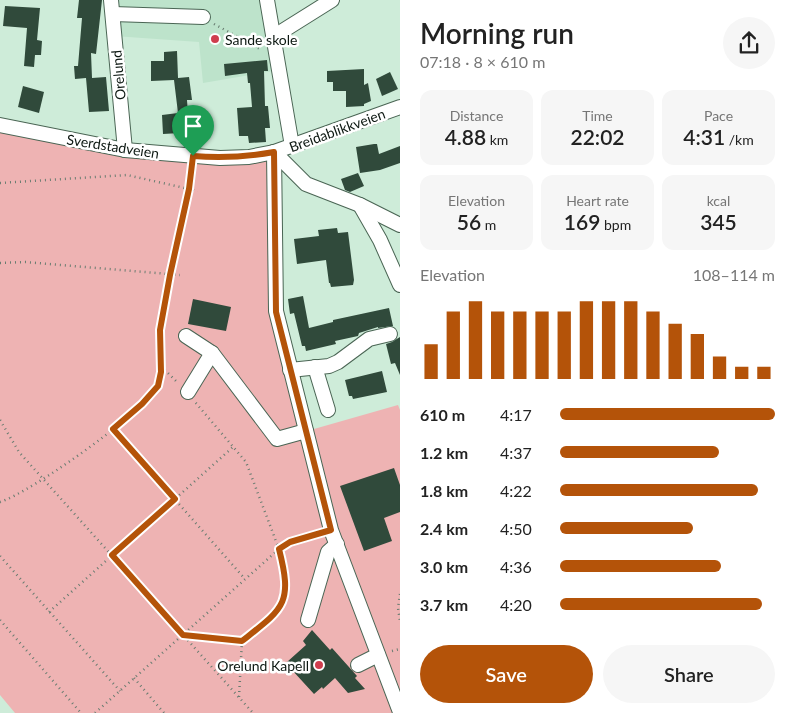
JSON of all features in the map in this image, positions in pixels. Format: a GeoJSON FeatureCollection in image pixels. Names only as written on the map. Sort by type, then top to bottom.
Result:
{"type":"FeatureCollection","features":[{"type":"Feature","properties":{"kind":"street"},"geometry":{"type":"LineString","coordinates":[[267,0],[292,146]]}},
{"type":"Feature","properties":{"kind":"street"},"geometry":{"type":"LineString","coordinates":[[273,37],[332,0]]}},
{"type":"Feature","properties":{"kind":"street"},"geometry":{"type":"LineString","coordinates":[[112,7],[203,18]]}},
{"type":"Feature","properties":{"kind":"street","name":"Orelund"},"geometry":{"type":"LineString","coordinates":[[112,7],[125,150]]}},
{"type":"Feature","properties":{"kind":"street","name":"Breidablikkveien"},"geometry":{"type":"LineString","coordinates":[[274,152],[400,107]]}},
{"type":"Feature","properties":{"kind":"street","name":"Sverdstadveien"},"geometry":{"type":"LineString","coordinates":[[0,125],[125,150],[230,158],[250,157],[274,152]]}},
{"type":"Feature","properties":{"kind":"street"},"geometry":{"type":"LineString","coordinates":[[274,152],[306,184],[360,205],[400,225]]}},
{"type":"Feature","properties":{"kind":"street"},"geometry":{"type":"LineString","coordinates":[[274,152],[276,312],[331,530],[400,712]]}},
{"type":"Feature","properties":{"kind":"street"},"geometry":{"type":"LineString","coordinates":[[360,205],[380,240],[400,285]]}},
{"type":"Feature","properties":{"kind":"street"},"geometry":{"type":"LineString","coordinates":[[290,370],[329,366],[338,362],[369,339],[390,334]]}},
{"type":"Feature","properties":{"kind":"street"},"geometry":{"type":"LineString","coordinates":[[186,336],[212,353],[277,439],[306,431]]}},
{"type":"Feature","properties":{"kind":"street"},"geometry":{"type":"LineString","coordinates":[[188,392],[212,353]]}},
{"type":"Feature","properties":{"kind":"street"},"geometry":{"type":"LineString","coordinates":[[315,367],[328,410]]}},
{"type":"Feature","properties":{"kind":"street"},"geometry":{"type":"LineString","coordinates":[[308,620],[328,552],[337,544]]}},
{"type":"Feature","properties":{"kind":"street"},"geometry":{"type":"LineString","coordinates":[[358,665],[378,655]]}},
{"type":"Feature","properties":{"kind":"path"},"geometry":{"type":"LineString","coordinates":[[203,18],[264,52],[276,52]]}},
{"type":"Feature","properties":{"kind":"path"},"geometry":{"type":"LineString","coordinates":[[0,502],[44,479],[113,429],[142,404],[158,386],[161,366],[160,330],[189,189],[193,156]]}},
{"type":"Feature","properties":{"kind":"path"},"geometry":{"type":"LineString","coordinates":[[0,183],[127,174],[198,191]]}},
{"type":"Feature","properties":{"kind":"path"},"geometry":{"type":"LineString","coordinates":[[0,263],[25,262],[180,275]]}},
{"type":"Feature","properties":{"kind":"path"},"geometry":{"type":"LineString","coordinates":[[161,366],[188,392],[246,462],[279,549],[286,575],[286,592],[280,607],[272,618],[242,641],[183,635]]}},
{"type":"Feature","properties":{"kind":"path"},"geometry":{"type":"LineString","coordinates":[[0,420],[19,452],[253,713]]}},
{"type":"Feature","properties":{"kind":"path"},"geometry":{"type":"LineString","coordinates":[[113,429],[245,580]]}},
{"type":"Feature","properties":{"kind":"path"},"geometry":{"type":"LineString","coordinates":[[49,612],[233,447]]}},
{"type":"Feature","properties":{"kind":"path"},"geometry":{"type":"LineString","coordinates":[[95,713],[279,549],[290,542],[331,530]]}},
{"type":"Feature","properties":{"kind":"path"},"geometry":{"type":"LineString","coordinates":[[0,556],[120,691]]}},
{"type":"Feature","properties":{"kind":"path"},"geometry":{"type":"LineString","coordinates":[[400,594],[398,608],[400,622]]}},
{"type":"Feature","properties":{"kind":"path"},"geometry":{"type":"LineString","coordinates":[[0,620],[81,713]]}},
{"type":"Feature","properties":{"kind":"path"},"geometry":{"type":"LineString","coordinates":[[239,697],[242,641]]}},
{"type":"Feature","properties":{"kind":"path"},"geometry":{"type":"LineString","coordinates":[[134,678],[164,713]]}},
{"type":"Feature","properties":{"kind":"shaded area","name":"Sande skole"},"geometry":{"type":"Polygon","coordinates":[[[111,0],[268,0],[279,70],[203,83],[199,42],[114,36],[111,0]]]}},
{"type":"Feature","properties":{"kind":"shaded area"},"geometry":{"type":"Polygon","coordinates":[[[0,125],[125,150],[274,152],[276,311],[307,431],[398,405],[400,410],[400,713],[15,713],[0,695],[0,125]]]}},
{"type":"Feature","properties":{"kind":"building"},"geometry":{"type":"Polygon","coordinates":[[[79,0],[102,0],[96,54],[91,53],[92,78],[106,77],[109,111],[89,112],[86,78],[75,79],[74,66],[78,66],[82,18],[77,18],[79,0]]]}},
{"type":"Feature","properties":{"kind":"building"},"geometry":{"type":"Polygon","coordinates":[[[5,6],[40,8],[37,40],[42,41],[41,55],[35,55],[34,67],[24,66],[27,28],[3,26],[5,6]]]}},
{"type":"Feature","properties":{"kind":"building"},"geometry":{"type":"Polygon","coordinates":[[[177,51],[178,78],[189,77],[192,100],[187,100],[190,143],[181,144],[180,133],[163,134],[162,115],[178,113],[174,80],[151,81],[151,61],[164,61],[164,52],[177,51]]]}},
{"type":"Feature","properties":{"kind":"building"},"geometry":{"type":"Polygon","coordinates":[[[267,60],[268,71],[264,71],[265,106],[268,106],[270,128],[265,128],[266,142],[249,143],[248,136],[239,136],[237,108],[252,107],[250,83],[248,83],[247,73],[225,76],[224,64],[267,60]]]}},
{"type":"Feature","properties":{"kind":"building"},"geometry":{"type":"Polygon","coordinates":[[[364,69],[364,85],[368,83],[371,101],[364,104],[364,106],[346,107],[346,91],[333,91],[333,82],[327,82],[327,71],[364,69]]]}},
{"type":"Feature","properties":{"kind":"building"},"geometry":{"type":"Polygon","coordinates":[[[390,72],[398,89],[382,96],[376,79],[390,72]]]}},
{"type":"Feature","properties":{"kind":"building"},"geometry":{"type":"Polygon","coordinates":[[[23,86],[44,92],[39,113],[18,107],[23,86]]]}},
{"type":"Feature","properties":{"kind":"building"},"geometry":{"type":"Polygon","coordinates":[[[377,144],[379,154],[400,146],[400,163],[380,170],[360,173],[356,147],[377,144]]]}},
{"type":"Feature","properties":{"kind":"building"},"geometry":{"type":"Polygon","coordinates":[[[358,173],[364,186],[350,192],[345,190],[341,179],[358,173]]]}},
{"type":"Feature","properties":{"kind":"building"},"geometry":{"type":"Polygon","coordinates":[[[337,228],[338,233],[348,232],[354,280],[353,285],[331,287],[326,260],[297,264],[294,239],[319,236],[318,230],[337,228]]]}},
{"type":"Feature","properties":{"kind":"building"},"geometry":{"type":"Polygon","coordinates":[[[303,296],[309,328],[333,322],[333,320],[389,308],[393,326],[378,327],[359,333],[358,336],[335,341],[336,344],[306,351],[305,346],[302,346],[294,313],[290,314],[288,299],[303,296]]]}},
{"type":"Feature","properties":{"kind":"building"},"geometry":{"type":"Polygon","coordinates":[[[193,299],[231,307],[226,331],[188,324],[193,299]]]}},
{"type":"Feature","properties":{"kind":"building"},"geometry":{"type":"Polygon","coordinates":[[[400,337],[400,375],[395,363],[391,364],[386,344],[400,337]]]}},
{"type":"Feature","properties":{"kind":"building"},"geometry":{"type":"Polygon","coordinates":[[[382,371],[387,392],[353,399],[352,396],[349,396],[345,380],[382,371]]]}},
{"type":"Feature","properties":{"kind":"building"},"geometry":{"type":"Polygon","coordinates":[[[394,468],[400,485],[400,512],[384,518],[392,541],[364,551],[340,486],[394,468]]]}},
{"type":"Feature","properties":{"kind":"building","name":"Orelund Kapell"},"geometry":{"type":"Polygon","coordinates":[[[312,630],[330,650],[332,648],[357,676],[355,678],[365,689],[348,693],[335,678],[314,694],[292,670],[287,662],[306,645],[303,641],[312,630]]]}},
{"type":"Feature","properties":{"kind":"place","name":"Sande skole"},"geometry":{"type":"Point","coordinates":[215,39]}},
{"type":"Feature","properties":{"kind":"place","name":"Orelund Kapell"},"geometry":{"type":"Point","coordinates":[319,665]}},
{"type":"Feature","properties":{"kind":"route"},"geometry":{"type":"LineString","coordinates":[[274,152],[276,312],[331,530],[290,542],[279,549],[286,575],[286,592],[280,607],[272,618],[242,641],[183,635],[112,555],[175,499],[113,429],[142,404],[158,386],[161,372],[160,330],[189,189],[193,156],[220,158],[250,157],[274,152]]}}]}
